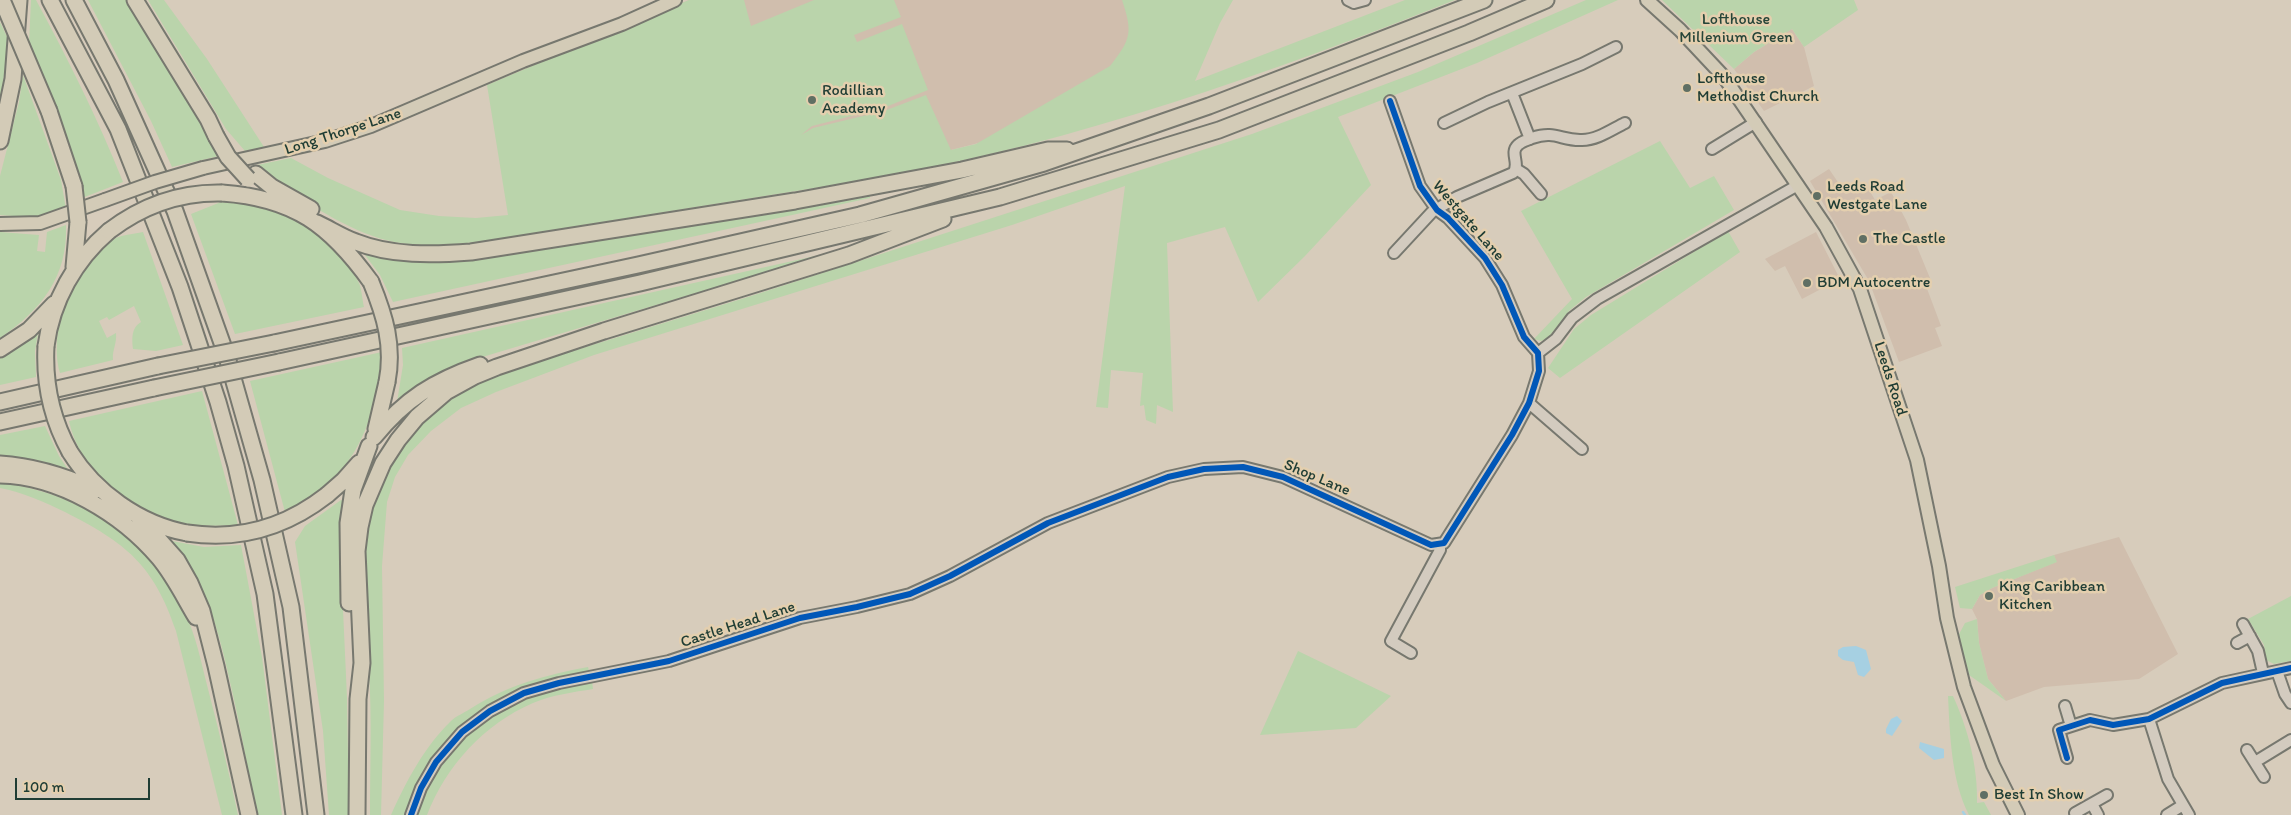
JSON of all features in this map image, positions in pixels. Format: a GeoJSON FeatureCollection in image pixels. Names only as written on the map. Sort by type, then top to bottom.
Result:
{"type":"FeatureCollection","features":[{"type":"Feature","properties":{"kind":"highway"},"geometry":{"type":"LineString","coordinates":[[2,0],[48,111],[74,186],[78,222],[74,269]]}},
{"type":"Feature","properties":{"kind":"highway"},"geometry":{"type":"LineString","coordinates":[[0,141],[13,79],[19,0]]}},
{"type":"Feature","properties":{"kind":"highway"},"geometry":{"type":"LineString","coordinates":[[50,0],[118,129],[180,287],[218,402],[236,466],[265,594],[294,815]]}},
{"type":"Feature","properties":{"kind":"highway"},"geometry":{"type":"LineString","coordinates":[[74,0],[116,80],[175,210],[227,357],[262,480],[291,607],[316,815]]}},
{"type":"Feature","properties":{"kind":"highway"},"geometry":{"type":"LineString","coordinates":[[134,0],[218,135],[228,157],[252,176],[325,218],[388,249]]}},
{"type":"Feature","properties":{"kind":"highway"},"geometry":{"type":"LineString","coordinates":[[0,402],[158,366],[628,267],[860,215],[1044,163],[1209,106],[1484,0]]}},
{"type":"Feature","properties":{"kind":"highway"},"geometry":{"type":"LineString","coordinates":[[0,422],[640,283],[1000,197],[1219,130],[1469,33],[1546,0]]}},
{"type":"Feature","properties":{"kind":"highway"},"geometry":{"type":"LineString","coordinates":[[104,493],[85,474],[70,452],[59,430],[48,394],[46,346],[53,315],[62,294],[74,269],[87,251],[109,231],[133,214],[158,203],[185,195],[222,193],[251,196],[277,204],[356,242],[416,253],[471,252],[804,200],[962,170],[1048,150],[1078,150]]}},
{"type":"Feature","properties":{"kind":"highway"},"geometry":{"type":"LineString","coordinates":[[252,176],[277,204]]}},
{"type":"Feature","properties":{"kind":"highway"},"geometry":{"type":"LineString","coordinates":[[357,815],[358,699],[362,663],[357,551],[365,505],[382,463],[417,417],[446,392],[475,376],[497,367],[604,331],[849,254],[1000,197]]}},
{"type":"Feature","properties":{"kind":"highway"},"geometry":{"type":"LineString","coordinates":[[317,223],[349,252],[371,282],[382,310],[390,342],[391,363],[383,408],[354,490],[348,523],[347,577],[353,667],[358,699]]}},
{"type":"Feature","properties":{"kind":"highway"},"geometry":{"type":"LineString","coordinates":[[0,349],[29,330],[44,316],[62,294]]}},
{"type":"Feature","properties":{"kind":"highway"},"geometry":{"type":"LineString","coordinates":[[0,464],[42,469],[67,477],[104,493],[137,515],[160,525],[187,533],[227,535],[264,529],[302,513],[327,496],[356,467],[372,441],[404,404],[440,381],[518,352],[604,331]]}},
{"type":"Feature","properties":{"kind":"highway"},"geometry":{"type":"LineString","coordinates":[[0,475],[36,480],[58,488],[99,507],[116,518],[158,558],[178,584],[209,637]]}},
{"type":"Feature","properties":{"kind":"highway"},"geometry":{"type":"LineString","coordinates":[[137,515],[170,551],[185,572],[202,611],[249,815]]}},
{"type":"Feature","properties":{"kind":"main road","name":"Long Thorpe Lane"},"geometry":{"type":"LineString","coordinates":[[0,224],[40,223],[155,182],[203,168],[308,146],[371,126],[522,61],[622,24],[675,0]]}},
{"type":"Feature","properties":{"kind":"main road","name":"Leeds Road"},"geometry":{"type":"LineString","coordinates":[[1647,0],[1680,30],[1724,77],[1826,227],[1860,289],[1916,460],[1939,566],[1947,618],[1964,687],[1993,765],[2018,815]]}},
{"type":"Feature","properties":{"kind":"street"},"geometry":{"type":"LineString","coordinates":[[1348,0],[1354,3],[1365,0]]}},
{"type":"Feature","properties":{"kind":"street"},"geometry":{"type":"LineString","coordinates":[[1444,123],[1556,73],[1582,64],[1616,47]]}},
{"type":"Feature","properties":{"kind":"street"},"geometry":{"type":"LineString","coordinates":[[1512,93],[1530,139]]}},
{"type":"Feature","properties":{"kind":"street","name":"Westgate Lane"},"geometry":{"type":"LineString","coordinates":[[1390,101],[1420,186],[1437,210],[1448,218],[1485,258],[1502,285],[1524,337],[1538,353]]}},
{"type":"Feature","properties":{"kind":"street"},"geometry":{"type":"LineString","coordinates":[[1712,149],[1756,122]]}},
{"type":"Feature","properties":{"kind":"street"},"geometry":{"type":"LineString","coordinates":[[1394,253],[1428,216],[1457,197],[1510,175],[1516,169],[1515,149],[1519,144],[1551,134],[1580,141],[1592,139],[1625,124]]}},
{"type":"Feature","properties":{"kind":"street"},"geometry":{"type":"LineString","coordinates":[[1516,169],[1524,174],[1541,194]]}},
{"type":"Feature","properties":{"kind":"street"},"geometry":{"type":"LineString","coordinates":[[1411,653],[1391,641],[1444,542],[1512,435],[1529,403],[1539,371],[1538,353],[1556,339],[1572,318],[1597,299],[1798,185]]}},
{"type":"Feature","properties":{"kind":"street"},"geometry":{"type":"LineString","coordinates":[[1529,403],[1582,449]]}},
{"type":"Feature","properties":{"kind":"street","name":"Shop Lane"},"geometry":{"type":"LineString","coordinates":[[1168,477],[1204,469],[1243,467],[1283,476],[1431,545],[1444,542]]}},
{"type":"Feature","properties":{"kind":"street","name":"Castle Head Lane"},"geometry":{"type":"LineString","coordinates":[[411,815],[421,788],[436,762],[462,732],[490,711],[524,693],[559,683],[670,661],[800,618],[910,594],[950,576],[1048,523],[1168,477]]}},
{"type":"Feature","properties":{"kind":"street"},"geometry":{"type":"LineString","coordinates":[[2243,624],[2258,651],[2263,673]]}},
{"type":"Feature","properties":{"kind":"street"},"geometry":{"type":"LineString","coordinates":[[2237,643],[2250,636]]}},
{"type":"Feature","properties":{"kind":"street"},"geometry":{"type":"LineString","coordinates":[[2067,758],[2059,730],[2090,720],[2113,725],[2148,718],[2222,683],[2291,668]]}},
{"type":"Feature","properties":{"kind":"street"},"geometry":{"type":"LineString","coordinates":[[2277,671],[2285,694],[2291,703]]}},
{"type":"Feature","properties":{"kind":"street"},"geometry":{"type":"LineString","coordinates":[[2064,706],[2071,726]]}},
{"type":"Feature","properties":{"kind":"street"},"geometry":{"type":"LineString","coordinates":[[2148,718],[2168,779],[2189,815]]}},
{"type":"Feature","properties":{"kind":"street"},"geometry":{"type":"LineString","coordinates":[[2255,762],[2291,740]]}},
{"type":"Feature","properties":{"kind":"street"},"geometry":{"type":"LineString","coordinates":[[2247,750],[2264,777]]}},
{"type":"Feature","properties":{"kind":"street"},"geometry":{"type":"LineString","coordinates":[[2075,813],[2108,795]]}},
{"type":"Feature","properties":{"kind":"street"},"geometry":{"type":"LineString","coordinates":[[2092,804],[2098,815]]}},
{"type":"Feature","properties":{"kind":"street"},"geometry":{"type":"LineString","coordinates":[[2167,815],[2182,805]]}},
{"type":"Feature","properties":{"kind":"shaded area","name":"Rodillian Academy"},"geometry":{"type":"Polygon","coordinates":[[[689,0],[1164,0],[1088,115],[908,161],[786,184],[487,85],[689,0]]]}},
{"type":"Feature","properties":{"kind":"shaded area"},"geometry":{"type":"Polygon","coordinates":[[[1792,29],[1804,47],[1814,86],[1764,111],[1734,69],[1754,52],[1792,29]]]}},
{"type":"Feature","properties":{"kind":"shaded area"},"geometry":{"type":"Polygon","coordinates":[[[1829,169],[1846,194],[1865,183],[1875,200],[1891,192],[1906,220],[1932,283],[1926,286],[1941,326],[1935,328],[1942,346],[1899,362],[1869,281],[1810,181],[1829,169]]]}},
{"type":"Feature","properties":{"kind":"shaded area"},"geometry":{"type":"Polygon","coordinates":[[[1816,232],[1840,279],[1802,299],[1785,266],[1775,271],[1765,259],[1816,232]]]}},
{"type":"Feature","properties":{"kind":"shaded area"},"geometry":{"type":"Polygon","coordinates":[[[2119,537],[2178,654],[2139,679],[2044,687],[2006,701],[1988,679],[1979,643],[1977,619],[1972,609],[1980,595],[1992,588],[2056,562],[2054,555],[2119,537]]]}},
{"type":"Feature","properties":{"kind":"green space"},"geometry":{"type":"Polygon","coordinates":[[[31,0],[36,0],[71,67],[93,112],[123,182],[82,198],[29,44],[31,0]]]}},
{"type":"Feature","properties":{"kind":"green space"},"geometry":{"type":"Polygon","coordinates":[[[88,0],[128,0],[212,137],[209,139],[219,156],[172,167],[151,121],[88,0]]]}},
{"type":"Feature","properties":{"kind":"green space"},"geometry":{"type":"Polygon","coordinates":[[[148,0],[164,0],[207,59],[264,147],[245,151],[226,129],[148,0]]]}},
{"type":"Feature","properties":{"kind":"green space","name":"Rodillian Academy"},"geometry":{"type":"Polygon","coordinates":[[[689,0],[744,0],[751,26],[814,0],[894,0],[901,17],[854,35],[857,42],[902,24],[928,90],[883,108],[812,126],[801,135],[813,128],[884,111],[926,95],[951,150],[976,144],[1110,66],[1122,49],[1128,35],[1128,20],[1122,0],[1233,0],[1220,23],[1195,81],[1405,0],[1455,0],[1314,54],[1242,79],[1098,125],[1025,145],[877,178],[484,241],[433,245],[393,242],[374,236],[333,218],[288,192],[268,177],[257,165],[291,158],[328,178],[400,210],[439,216],[476,218],[508,215],[487,85],[689,0]]]}},
{"type":"Feature","properties":{"kind":"green space"},"geometry":{"type":"Polygon","coordinates":[[[1586,0],[1618,0],[1477,63],[1338,117],[1371,185],[1305,256],[1258,302],[1225,227],[1167,243],[1173,412],[1157,405],[1156,424],[1146,420],[1144,405],[1140,406],[1143,373],[1111,370],[1108,408],[1096,407],[1125,186],[1012,225],[594,355],[496,392],[461,408],[431,431],[408,455],[395,477],[387,502],[382,566],[384,701],[381,815],[370,815],[370,707],[365,563],[369,523],[377,494],[388,468],[403,445],[421,423],[443,405],[467,389],[495,375],[751,296],[1252,134],[1418,72],[1586,0]]]}},
{"type":"Feature","properties":{"kind":"green space","name":"Lofthouse Millenium Green"},"geometry":{"type":"Polygon","coordinates":[[[1662,0],[1854,0],[1858,10],[1804,47],[1792,29],[1754,52],[1734,69],[1662,0]]]}},
{"type":"Feature","properties":{"kind":"green space"},"geometry":{"type":"Polygon","coordinates":[[[0,22],[9,41],[0,103],[0,22]]]}},
{"type":"Feature","properties":{"kind":"green space"},"geometry":{"type":"Polygon","coordinates":[[[23,75],[61,180],[66,209],[41,218],[13,219],[13,216],[0,215],[0,176],[19,102],[23,75]]]}},
{"type":"Feature","properties":{"kind":"green space"},"geometry":{"type":"Polygon","coordinates":[[[1660,141],[1690,188],[1714,176],[1734,210],[1586,297],[1570,310],[1548,338],[1541,341],[1534,339],[1572,299],[1521,211],[1660,141]]]}},
{"type":"Feature","properties":{"kind":"green space"},"geometry":{"type":"Polygon","coordinates":[[[870,196],[870,198],[393,302],[380,275],[365,255],[366,253],[393,259],[421,261],[476,259],[870,196]]]}},
{"type":"Feature","properties":{"kind":"green space"},"geometry":{"type":"Polygon","coordinates":[[[221,202],[262,208],[282,214],[318,234],[334,247],[347,263],[359,284],[364,307],[235,334],[191,214],[221,202]]]}},
{"type":"Feature","properties":{"kind":"green space"},"geometry":{"type":"Polygon","coordinates":[[[66,225],[62,261],[57,276],[49,290],[28,316],[0,338],[0,232],[39,235],[37,251],[45,252],[47,232],[66,225]]]}},
{"type":"Feature","properties":{"kind":"green space"},"geometry":{"type":"Polygon","coordinates":[[[1728,231],[1740,252],[1560,378],[1548,368],[1574,329],[1591,315],[1728,231]]]}},
{"type":"Feature","properties":{"kind":"green space"},"geometry":{"type":"Polygon","coordinates":[[[143,232],[183,345],[156,351],[133,349],[132,338],[135,327],[141,322],[134,306],[109,320],[107,317],[99,321],[107,338],[116,333],[113,360],[60,373],[57,356],[57,338],[66,301],[74,283],[96,253],[110,241],[122,236],[143,232]]]}},
{"type":"Feature","properties":{"kind":"green space"},"geometry":{"type":"Polygon","coordinates":[[[833,252],[469,361],[431,378],[397,402],[403,365],[402,348],[833,252]]]}},
{"type":"Feature","properties":{"kind":"green space"},"geometry":{"type":"Polygon","coordinates":[[[39,328],[35,351],[36,377],[0,385],[0,356],[39,328]]]}},
{"type":"Feature","properties":{"kind":"green space"},"geometry":{"type":"Polygon","coordinates":[[[382,352],[375,402],[357,447],[344,467],[328,484],[308,500],[285,512],[250,381],[382,352]]]}},
{"type":"Feature","properties":{"kind":"green space"},"geometry":{"type":"Polygon","coordinates":[[[202,391],[238,525],[205,526],[181,523],[155,515],[138,506],[107,484],[94,470],[74,439],[69,421],[202,391]]]}},
{"type":"Feature","properties":{"kind":"green space"},"geometry":{"type":"Polygon","coordinates":[[[45,426],[59,456],[71,474],[0,460],[0,435],[45,426]]]}},
{"type":"Feature","properties":{"kind":"green space"},"geometry":{"type":"Polygon","coordinates":[[[0,483],[29,488],[57,496],[83,508],[108,523],[130,540],[168,584],[188,619],[195,638],[238,815],[222,815],[176,631],[158,589],[147,573],[135,558],[105,534],[65,512],[25,495],[0,488],[0,483]]]}},
{"type":"Feature","properties":{"kind":"green space"},"geometry":{"type":"Polygon","coordinates":[[[341,500],[344,501],[340,543],[347,698],[349,815],[329,815],[323,731],[295,542],[305,526],[341,500]]]}},
{"type":"Feature","properties":{"kind":"green space"},"geometry":{"type":"Polygon","coordinates":[[[172,541],[204,547],[241,545],[262,657],[282,815],[256,815],[224,654],[212,614],[195,576],[185,558],[172,541]]]}},
{"type":"Feature","properties":{"kind":"green space"},"geometry":{"type":"Polygon","coordinates":[[[2054,555],[2057,562],[1992,588],[1980,595],[1972,609],[1960,608],[1955,587],[2054,555]]]}},
{"type":"Feature","properties":{"kind":"green space"},"geometry":{"type":"Polygon","coordinates":[[[2291,596],[2291,661],[2274,664],[2266,660],[2264,645],[2248,619],[2291,596]]]}},
{"type":"Feature","properties":{"kind":"green space"},"geometry":{"type":"Polygon","coordinates":[[[1977,619],[1979,643],[1988,679],[2006,701],[1969,675],[1958,636],[1965,623],[1977,619]]]}},
{"type":"Feature","properties":{"kind":"green space"},"geometry":{"type":"Polygon","coordinates":[[[1298,651],[1391,696],[1356,728],[1260,735],[1298,651]]]}},
{"type":"Feature","properties":{"kind":"green space"},"geometry":{"type":"Polygon","coordinates":[[[588,667],[590,674],[489,706],[417,785],[404,815],[391,815],[424,753],[453,719],[498,693],[513,687],[542,677],[588,667]]]}},
{"type":"Feature","properties":{"kind":"green space"},"geometry":{"type":"Polygon","coordinates":[[[592,681],[593,689],[540,700],[498,722],[469,748],[456,764],[435,797],[427,815],[415,815],[434,778],[446,760],[474,729],[491,716],[528,696],[592,681]]]}},
{"type":"Feature","properties":{"kind":"green space"},"geometry":{"type":"Polygon","coordinates":[[[1948,696],[1953,696],[1971,748],[1976,776],[1977,803],[1984,802],[1991,815],[1969,815],[1963,801],[1952,757],[1948,696]]]}},
{"type":"Feature","properties":{"kind":"water"},"geometry":{"type":"Polygon","coordinates":[[[1856,646],[1866,650],[1871,669],[1864,677],[1858,675],[1854,662],[1843,660],[1838,656],[1838,650],[1843,647],[1856,646]]]}},
{"type":"Feature","properties":{"kind":"water"},"geometry":{"type":"Polygon","coordinates":[[[1897,716],[1902,721],[1892,736],[1886,733],[1886,729],[1891,719],[1897,716]]]}},
{"type":"Feature","properties":{"kind":"water"},"geometry":{"type":"Polygon","coordinates":[[[1920,742],[1944,749],[1944,758],[1934,760],[1919,748],[1920,742]]]}},
{"type":"Feature","properties":{"kind":"cycle path"},"geometry":{"type":"LineString","coordinates":[[411,815],[421,788],[436,762],[462,732],[490,711],[524,693],[559,683],[669,661],[800,618],[910,594],[950,576],[1048,523],[1168,477],[1204,469],[1243,467],[1283,477],[1431,545],[1444,543],[1512,435],[1529,403],[1539,371],[1538,353],[1524,337],[1502,285],[1485,258],[1448,218],[1437,210],[1420,186],[1390,101]]}},
{"type":"Feature","properties":{"kind":"cycle path"},"geometry":{"type":"LineString","coordinates":[[2067,758],[2059,730],[2090,720],[2113,725],[2149,719],[2222,683],[2291,668]]}},
{"type":"Feature","properties":{"kind":"place","name":"Lofthouse Methodist Church"},"geometry":{"type":"Point","coordinates":[1687,88]}},
{"type":"Feature","properties":{"kind":"place","name":"Rodillian Academy"},"geometry":{"type":"Point","coordinates":[812,100]}},
{"type":"Feature","properties":{"kind":"place","name":"Leeds Road Westgate Lane"},"geometry":{"type":"Point","coordinates":[1817,196]}},
{"type":"Feature","properties":{"kind":"place","name":"The Castle"},"geometry":{"type":"Point","coordinates":[1863,239]}},
{"type":"Feature","properties":{"kind":"place","name":"BDM Autocentre"},"geometry":{"type":"Point","coordinates":[1807,283]}},
{"type":"Feature","properties":{"kind":"place","name":"King Caribbean Kitchen"},"geometry":{"type":"Point","coordinates":[1989,596]}},
{"type":"Feature","properties":{"kind":"place","name":"Best In Show"},"geometry":{"type":"Point","coordinates":[1984,795]}}]}
